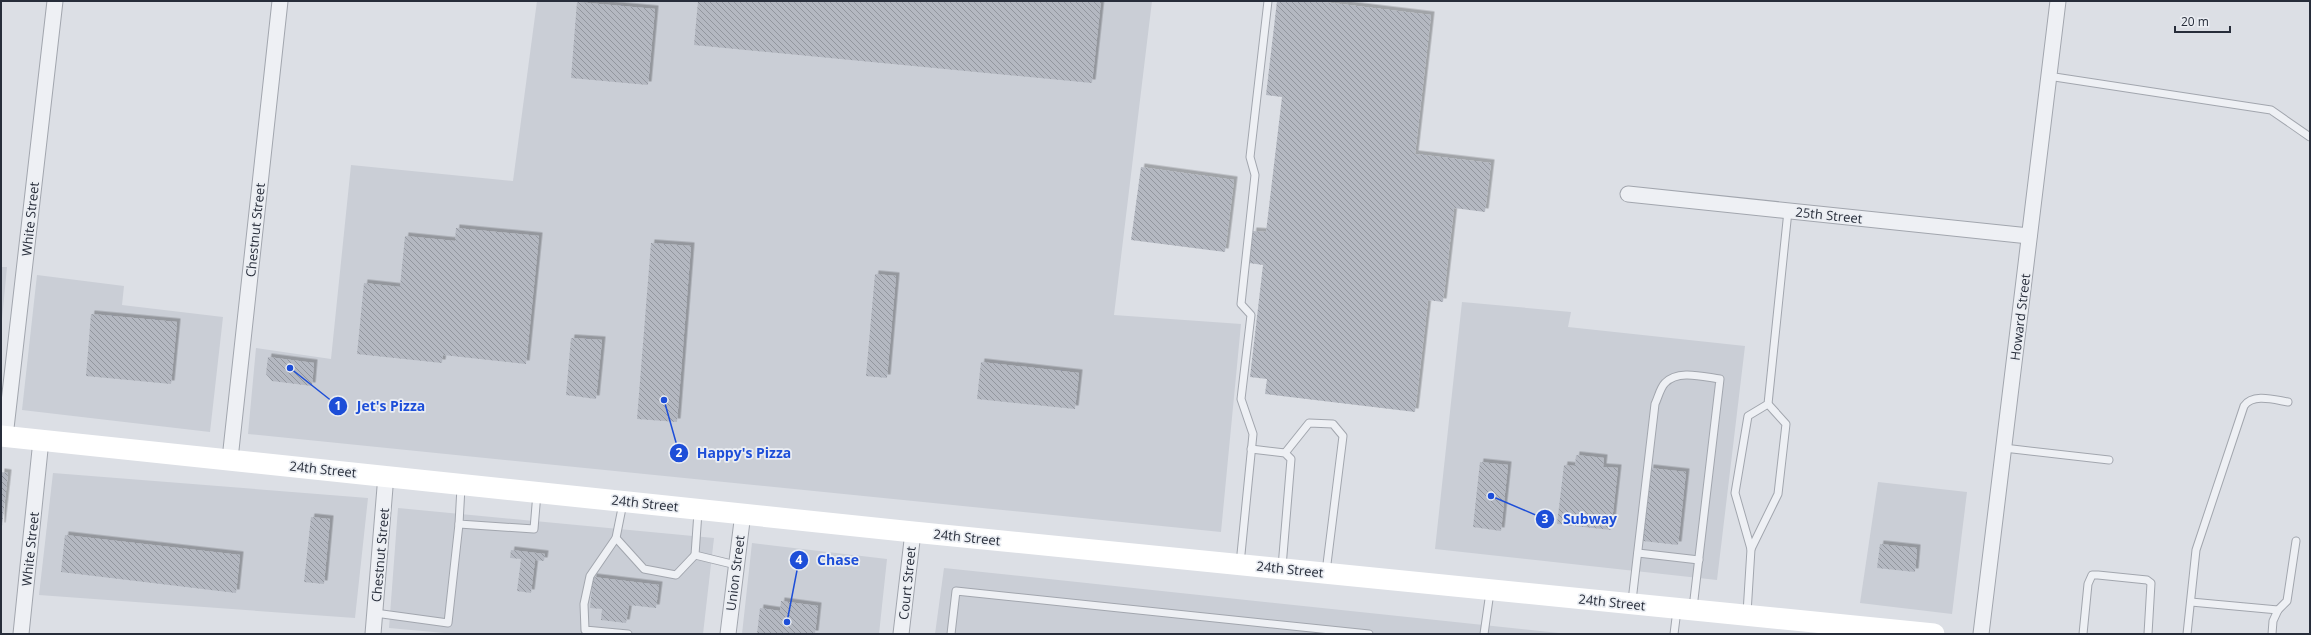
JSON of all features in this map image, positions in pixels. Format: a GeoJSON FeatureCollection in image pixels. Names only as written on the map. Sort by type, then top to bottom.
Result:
{"type":"FeatureCollection","features":[{"type":"Feature","properties":{"kind":"street","name":"White Street"},"geometry":{"type":"LineString","coordinates":[[3,436],[55,1]]}},
{"type":"Feature","properties":{"kind":"street","name":"Chestnut Street"},"geometry":{"type":"LineString","coordinates":[[230,459],[280,1]]}},
{"type":"Feature","properties":{"kind":"street","name":"Howard Street"},"geometry":{"type":"LineString","coordinates":[[1981,634],[2058,1]]}},
{"type":"Feature","properties":{"kind":"street","name":"25th Street"},"geometry":{"type":"LineString","coordinates":[[1628,194],[2029,236]]}},
{"type":"Feature","properties":{"kind":"street","name":"24th Street"},"geometry":{"type":"LineString","coordinates":[[3,436],[623,500],[913,532],[1934,634]]}},
{"type":"Feature","properties":{"kind":"street","name":"White Street"},"geometry":{"type":"LineString","coordinates":[[21,634],[41,440]]}},
{"type":"Feature","properties":{"kind":"street","name":"Chestnut Street"},"geometry":{"type":"LineString","coordinates":[[373,634],[386,475]]}},
{"type":"Feature","properties":{"kind":"street","name":"Union Street"},"geometry":{"type":"LineString","coordinates":[[728,634],[743,513]]}},
{"type":"Feature","properties":{"kind":"street","name":"Court Street"},"geometry":{"type":"LineString","coordinates":[[901,634],[913,532]]}},
{"type":"Feature","properties":{"kind":"lane"},"geometry":{"type":"LineString","coordinates":[[1240,564],[1253,434],[1241,398],[1251,315],[1241,304],[1255,175],[1250,157],[1268,1]]}},
{"type":"Feature","properties":{"kind":"lane"},"geometry":{"type":"LineString","coordinates":[[2048,76],[2271,110],[2310,137]]}},
{"type":"Feature","properties":{"kind":"lane"},"geometry":{"type":"LineString","coordinates":[[1747,615],[1752,549],[1778,494],[1786,424],[1768,404],[1788,211]]}},
{"type":"Feature","properties":{"kind":"lane"},"geometry":{"type":"LineString","coordinates":[[1632,604],[1655,404],[1664,384],[1674,377],[1686,375],[1720,379],[1699,560],[1685,609],[1674,634]]}},
{"type":"Feature","properties":{"kind":"lane"},"geometry":{"type":"LineString","coordinates":[[2187,634],[2196,550],[2244,406],[2247,401],[2254,398],[2288,402]]}},
{"type":"Feature","properties":{"kind":"lane"},"geometry":{"type":"LineString","coordinates":[[1752,549],[1735,493],[1748,416],[1768,404]]}},
{"type":"Feature","properties":{"kind":"lane"},"geometry":{"type":"LineString","coordinates":[[1285,453],[1309,423],[1333,424],[1342,436],[1326,573]]}},
{"type":"Feature","properties":{"kind":"lane"},"geometry":{"type":"LineString","coordinates":[[2004,448],[2109,460]]}},
{"type":"Feature","properties":{"kind":"lane"},"geometry":{"type":"LineString","coordinates":[[1251,449],[1285,453],[1291,459],[1282,568]]}},
{"type":"Feature","properties":{"kind":"lane"},"geometry":{"type":"LineString","coordinates":[[375,612],[448,623],[459,524],[461,483]]}},
{"type":"Feature","properties":{"kind":"lane"},"geometry":{"type":"LineString","coordinates":[[459,524],[534,529],[537,491]]}},
{"type":"Feature","properties":{"kind":"lane"},"geometry":{"type":"LineString","coordinates":[[623,500],[616,538],[590,576],[584,604],[585,630],[628,634]]}},
{"type":"Feature","properties":{"kind":"lane"},"geometry":{"type":"LineString","coordinates":[[616,538],[644,569],[676,575],[695,555],[698,508]]}},
{"type":"Feature","properties":{"kind":"lane"},"geometry":{"type":"LineString","coordinates":[[2272,634],[2273,621],[2278,610],[2287,601],[2296,541]]}},
{"type":"Feature","properties":{"kind":"lane"},"geometry":{"type":"LineString","coordinates":[[1638,553],[1699,560]]}},
{"type":"Feature","properties":{"kind":"lane"},"geometry":{"type":"LineString","coordinates":[[695,555],[736,565]]}},
{"type":"Feature","properties":{"kind":"lane"},"geometry":{"type":"LineString","coordinates":[[2083,634],[2088,584],[2092,576],[2098,575],[2147,580],[2151,583],[2148,634]]}},
{"type":"Feature","properties":{"kind":"lane"},"geometry":{"type":"LineString","coordinates":[[1484,634],[1490,589]]}},
{"type":"Feature","properties":{"kind":"lane"},"geometry":{"type":"LineString","coordinates":[[951,634],[956,591],[1329,632],[1369,634]]}},
{"type":"Feature","properties":{"kind":"lane"},"geometry":{"type":"LineString","coordinates":[[2191,602],[2278,610]]}},
{"type":"Feature","properties":{"kind":"shaded area"},"geometry":{"type":"Polygon","coordinates":[[[537,1],[1152,1],[1114,315],[1241,324],[1221,532],[248,434],[256,348],[331,359],[351,165],[513,181],[537,1]]]}},
{"type":"Feature","properties":{"kind":"shaded area"},"geometry":{"type":"Polygon","coordinates":[[[1,267],[7,267],[1,330],[1,267]]]}},
{"type":"Feature","properties":{"kind":"shaded area"},"geometry":{"type":"Polygon","coordinates":[[[37,275],[124,286],[122,305],[223,317],[210,432],[22,410],[37,275]]]}},
{"type":"Feature","properties":{"kind":"shaded area"},"geometry":{"type":"Polygon","coordinates":[[[1462,302],[1571,312],[1568,327],[1745,346],[1717,580],[1435,549],[1462,302]]]}},
{"type":"Feature","properties":{"kind":"shaded area"},"geometry":{"type":"Polygon","coordinates":[[[53,473],[368,498],[355,618],[39,595],[53,473]]]}},
{"type":"Feature","properties":{"kind":"shaded area"},"geometry":{"type":"Polygon","coordinates":[[[1878,482],[1967,492],[1952,614],[1860,603],[1878,482]]]}},
{"type":"Feature","properties":{"kind":"shaded area"},"geometry":{"type":"Polygon","coordinates":[[[398,508],[714,538],[703,634],[456,634],[389,628],[398,508]]]}},
{"type":"Feature","properties":{"kind":"shaded area"},"geometry":{"type":"Polygon","coordinates":[[[752,543],[887,559],[879,634],[742,634],[752,543]]]}},
{"type":"Feature","properties":{"kind":"shaded area"},"geometry":{"type":"Polygon","coordinates":[[[944,568],[1568,634],[935,634],[944,568]]]}},
{"type":"Feature","properties":{"kind":"building"},"geometry":{"type":"Polygon","coordinates":[[[698,1],[1101,1],[1092,83],[694,45],[698,1]]]}},
{"type":"Feature","properties":{"kind":"building"},"geometry":{"type":"Polygon","coordinates":[[[1277,1],[1315,1],[1431,15],[1415,154],[1491,163],[1485,212],[1454,208],[1443,302],[1428,300],[1415,412],[1265,394],[1267,379],[1250,377],[1263,265],[1249,263],[1253,231],[1266,232],[1282,97],[1266,95],[1277,1]]]}},
{"type":"Feature","properties":{"kind":"building"},"geometry":{"type":"Polygon","coordinates":[[[577,2],[655,9],[648,85],[571,78],[577,2]]]}},
{"type":"Feature","properties":{"kind":"building"},"geometry":{"type":"Polygon","coordinates":[[[1141,167],[1234,180],[1225,252],[1131,240],[1141,167]]]}},
{"type":"Feature","properties":{"kind":"building"},"geometry":{"type":"Polygon","coordinates":[[[456,228],[539,236],[526,364],[443,355],[442,363],[357,354],[364,283],[400,287],[405,236],[455,241],[456,228]]]}},
{"type":"Feature","properties":{"kind":"building"},"geometry":{"type":"Polygon","coordinates":[[[651,243],[691,246],[677,422],[637,419],[651,243]]]}},
{"type":"Feature","properties":{"kind":"building"},"geometry":{"type":"Polygon","coordinates":[[[875,274],[896,276],[887,378],[866,376],[875,274]]]}},
{"type":"Feature","properties":{"kind":"building"},"geometry":{"type":"Polygon","coordinates":[[[91,314],[177,322],[171,384],[86,376],[91,314]]]}},
{"type":"Feature","properties":{"kind":"building"},"geometry":{"type":"Polygon","coordinates":[[[571,338],[602,340],[596,399],[566,395],[571,338]]]}},
{"type":"Feature","properties":{"kind":"building"},"geometry":{"type":"Polygon","coordinates":[[[268,357],[314,363],[312,386],[272,381],[266,374],[268,357]]]}},
{"type":"Feature","properties":{"kind":"building"},"geometry":{"type":"Polygon","coordinates":[[[981,362],[1079,373],[1075,409],[977,399],[981,362]]]}},
{"type":"Feature","properties":{"kind":"building"},"geometry":{"type":"Polygon","coordinates":[[[1576,455],[1604,458],[1603,467],[1618,468],[1611,530],[1557,524],[1564,465],[1575,466],[1576,455]]]}},
{"type":"Feature","properties":{"kind":"building"},"geometry":{"type":"Polygon","coordinates":[[[1480,462],[1508,465],[1501,531],[1473,527],[1480,462]]]}},
{"type":"Feature","properties":{"kind":"building"},"geometry":{"type":"Polygon","coordinates":[[[1650,468],[1686,472],[1678,545],[1643,541],[1650,468]]]}},
{"type":"Feature","properties":{"kind":"building"},"geometry":{"type":"Polygon","coordinates":[[[1,472],[8,473],[2,526],[1,526],[1,472]]]}},
{"type":"Feature","properties":{"kind":"building"},"geometry":{"type":"Polygon","coordinates":[[[311,517],[330,519],[324,584],[304,582],[311,517]]]}},
{"type":"Feature","properties":{"kind":"building"},"geometry":{"type":"Polygon","coordinates":[[[65,535],[240,555],[236,593],[61,572],[65,535]]]}},
{"type":"Feature","properties":{"kind":"building"},"geometry":{"type":"Polygon","coordinates":[[[1880,544],[1917,548],[1915,572],[1877,568],[1880,544]]]}},
{"type":"Feature","properties":{"kind":"building"},"geometry":{"type":"Polygon","coordinates":[[[511,550],[545,554],[544,561],[535,560],[531,593],[517,591],[521,559],[510,558],[511,550]]]}},
{"type":"Feature","properties":{"kind":"building"},"geometry":{"type":"Polygon","coordinates":[[[593,577],[659,585],[656,608],[629,605],[626,623],[601,620],[602,609],[590,608],[593,577]]]}},
{"type":"Feature","properties":{"kind":"building"},"geometry":{"type":"Polygon","coordinates":[[[781,601],[818,606],[815,634],[757,634],[760,608],[780,611],[781,601]]]}},
{"type":"Feature","properties":{"kind":"place","name":"Jet's Pizza"},"geometry":{"type":"Point","coordinates":[290,368]}},
{"type":"Feature","properties":{"kind":"place","name":"Happy's Pizza"},"geometry":{"type":"Point","coordinates":[664,400]}},
{"type":"Feature","properties":{"kind":"place","name":"Subway"},"geometry":{"type":"Point","coordinates":[1491,496]}},
{"type":"Feature","properties":{"kind":"place","name":"Chase"},"geometry":{"type":"Point","coordinates":[787,622]}}]}
